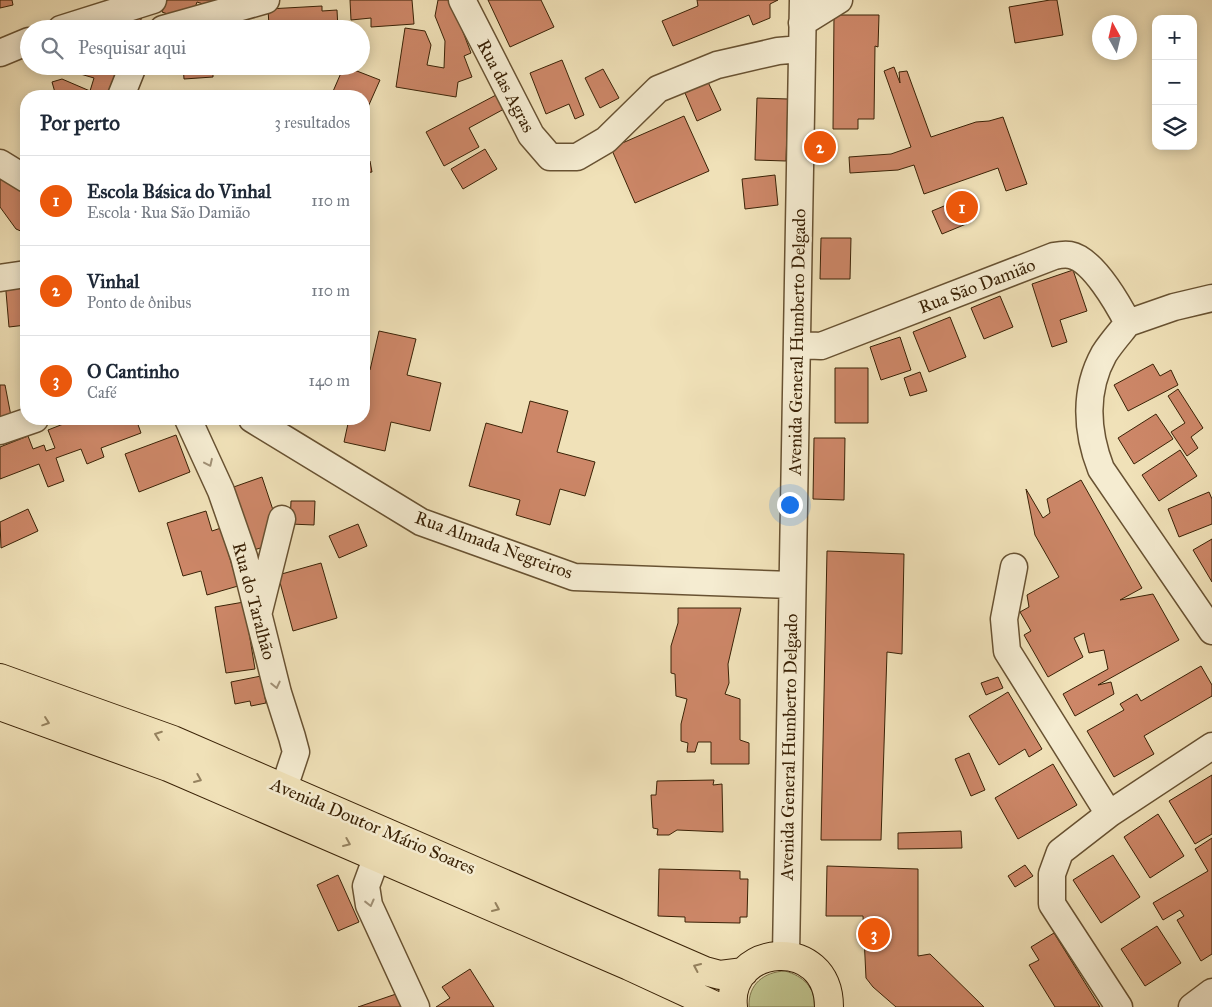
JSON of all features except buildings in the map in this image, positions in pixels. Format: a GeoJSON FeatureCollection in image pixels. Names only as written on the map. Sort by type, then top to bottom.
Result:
{"type":"FeatureCollection","features":[{"type":"Feature","properties":{"kind":"main road","name":"Avenida Doutor Mário Soares"},"geometry":{"type":"LineString","coordinates":[[0,678],[173,740],[705,971],[720,975],[744,972]]}},
{"type":"Feature","properties":{"kind":"main road","name":"Avenida Doutor Mário Soares"},"geometry":{"type":"LineString","coordinates":[[0,706],[124,749],[378,856],[718,1007]]}},
{"type":"Feature","properties":{"kind":"main road"},"geometry":{"type":"LineString","coordinates":[[733,1007],[736,985],[744,972],[756,962],[769,957],[786,955],[802,959],[815,968],[824,981],[830,1004]]}},
{"type":"Feature","properties":{"kind":"street"},"geometry":{"type":"LineString","coordinates":[[90,20],[155,0]]}},
{"type":"Feature","properties":{"kind":"street"},"geometry":{"type":"LineString","coordinates":[[150,20],[155,0]]}},
{"type":"Feature","properties":{"kind":"street"},"geometry":{"type":"LineString","coordinates":[[195,20],[266,0]]}},
{"type":"Feature","properties":{"kind":"street","name":"Rua das Agras"},"geometry":{"type":"LineString","coordinates":[[462,0],[531,135],[550,157],[577,157],[606,140],[658,90],[717,65],[778,51],[801,50]]}},
{"type":"Feature","properties":{"kind":"street"},"geometry":{"type":"LineString","coordinates":[[803,11],[839,0]]}},
{"type":"Feature","properties":{"kind":"street","name":"Avenida General Humberto Delgado"},"geometry":{"type":"LineString","coordinates":[[786,955],[803,11]]}},
{"type":"Feature","properties":{"kind":"street"},"geometry":{"type":"LineString","coordinates":[[0,53],[20,45]]}},
{"type":"Feature","properties":{"kind":"street"},"geometry":{"type":"LineString","coordinates":[[123,90],[129,75]]}},
{"type":"Feature","properties":{"kind":"street"},"geometry":{"type":"LineString","coordinates":[[0,163],[20,175]]}},
{"type":"Feature","properties":{"kind":"street","name":"Rua São Damião"},"geometry":{"type":"LineString","coordinates":[[798,345],[821,346],[1054,256],[1071,255],[1085,263],[1115,298],[1128,323]]}},
{"type":"Feature","properties":{"kind":"street"},"geometry":{"type":"LineString","coordinates":[[0,278],[20,275]]}},
{"type":"Feature","properties":{"kind":"street"},"geometry":{"type":"LineString","coordinates":[[1212,298],[1174,307],[1128,323],[1104,354],[1090,390],[1088,424],[1092,447],[1101,469],[1212,631]]}},
{"type":"Feature","properties":{"kind":"street"},"geometry":{"type":"LineString","coordinates":[[0,431],[20,424]]}},
{"type":"Feature","properties":{"kind":"street","name":"Rua do Taralhão"},"geometry":{"type":"LineString","coordinates":[[191,425],[221,491],[244,557],[278,693],[296,752],[284,788]]}},
{"type":"Feature","properties":{"kind":"street","name":"Rua Almada Negreiros"},"geometry":{"type":"LineString","coordinates":[[262,425],[421,522],[574,577],[792,584]]}},
{"type":"Feature","properties":{"kind":"street"},"geometry":{"type":"LineString","coordinates":[[259,612],[282,519]]}},
{"type":"Feature","properties":{"kind":"street"},"geometry":{"type":"LineString","coordinates":[[1014,567],[1004,619],[1007,651],[1109,814]]}},
{"type":"Feature","properties":{"kind":"street"},"geometry":{"type":"LineString","coordinates":[[1119,1007],[1052,904],[1052,874],[1060,852],[1109,814],[1212,746]]}},
{"type":"Feature","properties":{"kind":"street"},"geometry":{"type":"LineString","coordinates":[[378,856],[366,886],[369,905],[416,1007]]}},
{"type":"Feature","properties":{"kind":"street"},"geometry":{"type":"LineString","coordinates":[[1192,1007],[1212,992]]}},
{"type":"Feature","properties":{"kind":"green space"},"geometry":{"type":"Polygon","coordinates":[[[785,971],[807,983],[813,994],[815,1007],[749,1007],[751,992],[759,981],[770,974],[785,971]]]}},
{"type":"Feature","properties":{"kind":"place","name":"Vinhal"},"geometry":{"type":"Point","coordinates":[820,147]}},
{"type":"Feature","properties":{"kind":"place","name":"Escola Básica do Vinhal"},"geometry":{"type":"Point","coordinates":[962,207]}},
{"type":"Feature","properties":{"kind":"place","name":"O Cantinho"},"geometry":{"type":"Point","coordinates":[874,934]}}]}
